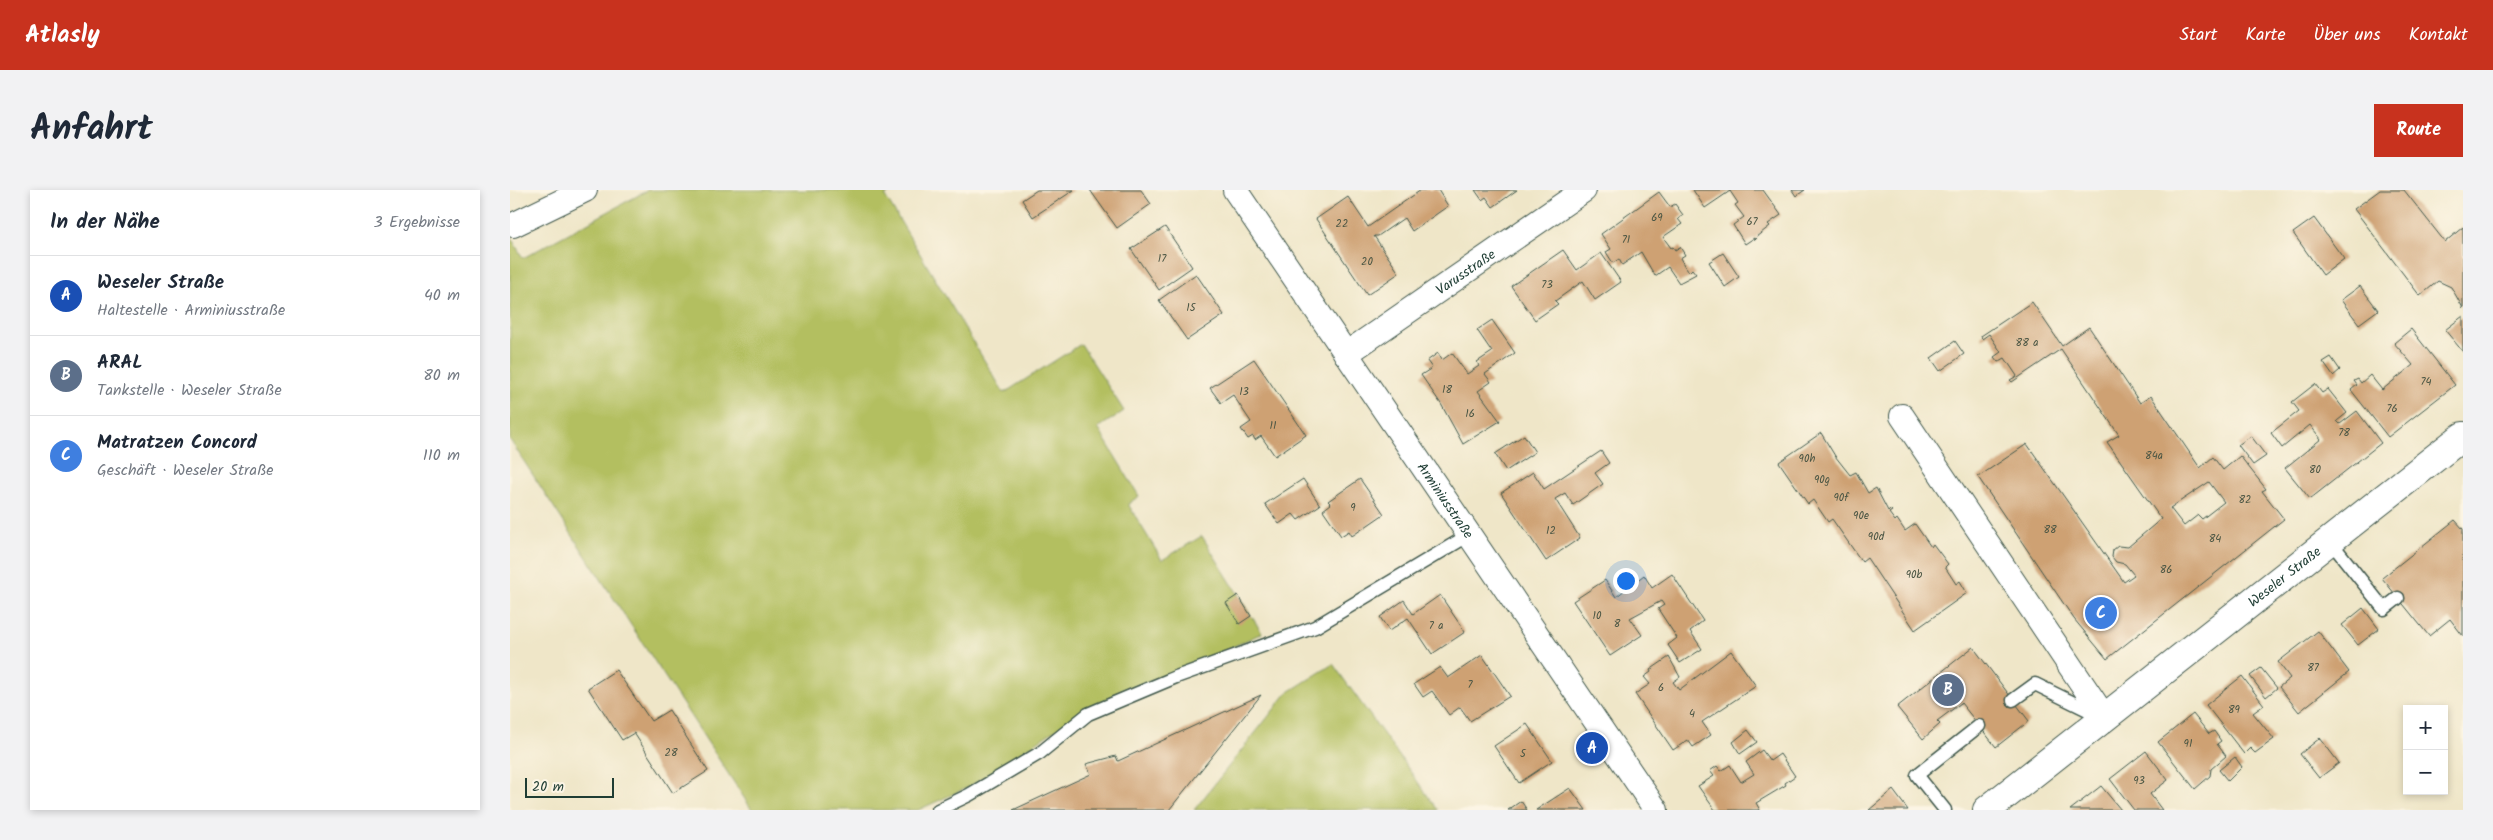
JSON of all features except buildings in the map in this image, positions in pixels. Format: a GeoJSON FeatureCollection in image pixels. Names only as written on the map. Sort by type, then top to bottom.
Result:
{"type":"FeatureCollection","features":[{"type":"Feature","properties":{"kind":"main road","name":"Weseler Straße"},"geometry":{"type":"LineString","coordinates":[[1987,810],[2463,436]]}},
{"type":"Feature","properties":{"kind":"street"},"geometry":{"type":"LineString","coordinates":[[513,225],[585,190]]}},
{"type":"Feature","properties":{"kind":"street","name":"Arminiusstraße"},"geometry":{"type":"LineString","coordinates":[[1236,190],[1656,810]]}},
{"type":"Feature","properties":{"kind":"street","name":"Varusstraße"},"geometry":{"type":"LineString","coordinates":[[1346,354],[1584,190]]}},
{"type":"Feature","properties":{"kind":"street"},"geometry":{"type":"LineString","coordinates":[[1902,416],[2105,718]]}},
{"type":"Feature","properties":{"kind":"lane"},"geometry":{"type":"LineString","coordinates":[[938,810],[969,796],[1040,753],[1088,714],[1176,677],[1315,626],[1468,535]]}},
{"type":"Feature","properties":{"kind":"lane"},"geometry":{"type":"LineString","coordinates":[[2330,541],[2384,609],[2398,598]]}},
{"type":"Feature","properties":{"kind":"lane"},"geometry":{"type":"LineString","coordinates":[[2013,700],[2035,684],[2105,718]]}},
{"type":"Feature","properties":{"kind":"lane"},"geometry":{"type":"LineString","coordinates":[[1945,810],[1917,775],[1979,726]]}},
{"type":"Feature","properties":{"kind":"green space"},"geometry":{"type":"Polygon","coordinates":[[[648,190],[893,190],[885,196],[1004,393],[1081,344],[1124,411],[1098,428],[1139,496],[1128,504],[1162,560],[1202,536],[1262,633],[1220,653],[1093,705],[969,787],[918,810],[752,810],[510,440],[510,236],[523,258],[648,190]]]}},
{"type":"Feature","properties":{"kind":"green space"},"geometry":{"type":"Polygon","coordinates":[[[1333,664],[1438,810],[1194,810],[1287,693],[1333,664]]]}},
{"type":"Feature","properties":{"kind":"place","name":"Matratzen Concord"},"geometry":{"type":"Point","coordinates":[2101,613]}},
{"type":"Feature","properties":{"kind":"place","name":"ARAL"},"geometry":{"type":"Point","coordinates":[1948,690]}},
{"type":"Feature","properties":{"kind":"place","name":"Weseler Straße"},"geometry":{"type":"Point","coordinates":[1592,748]}}]}
